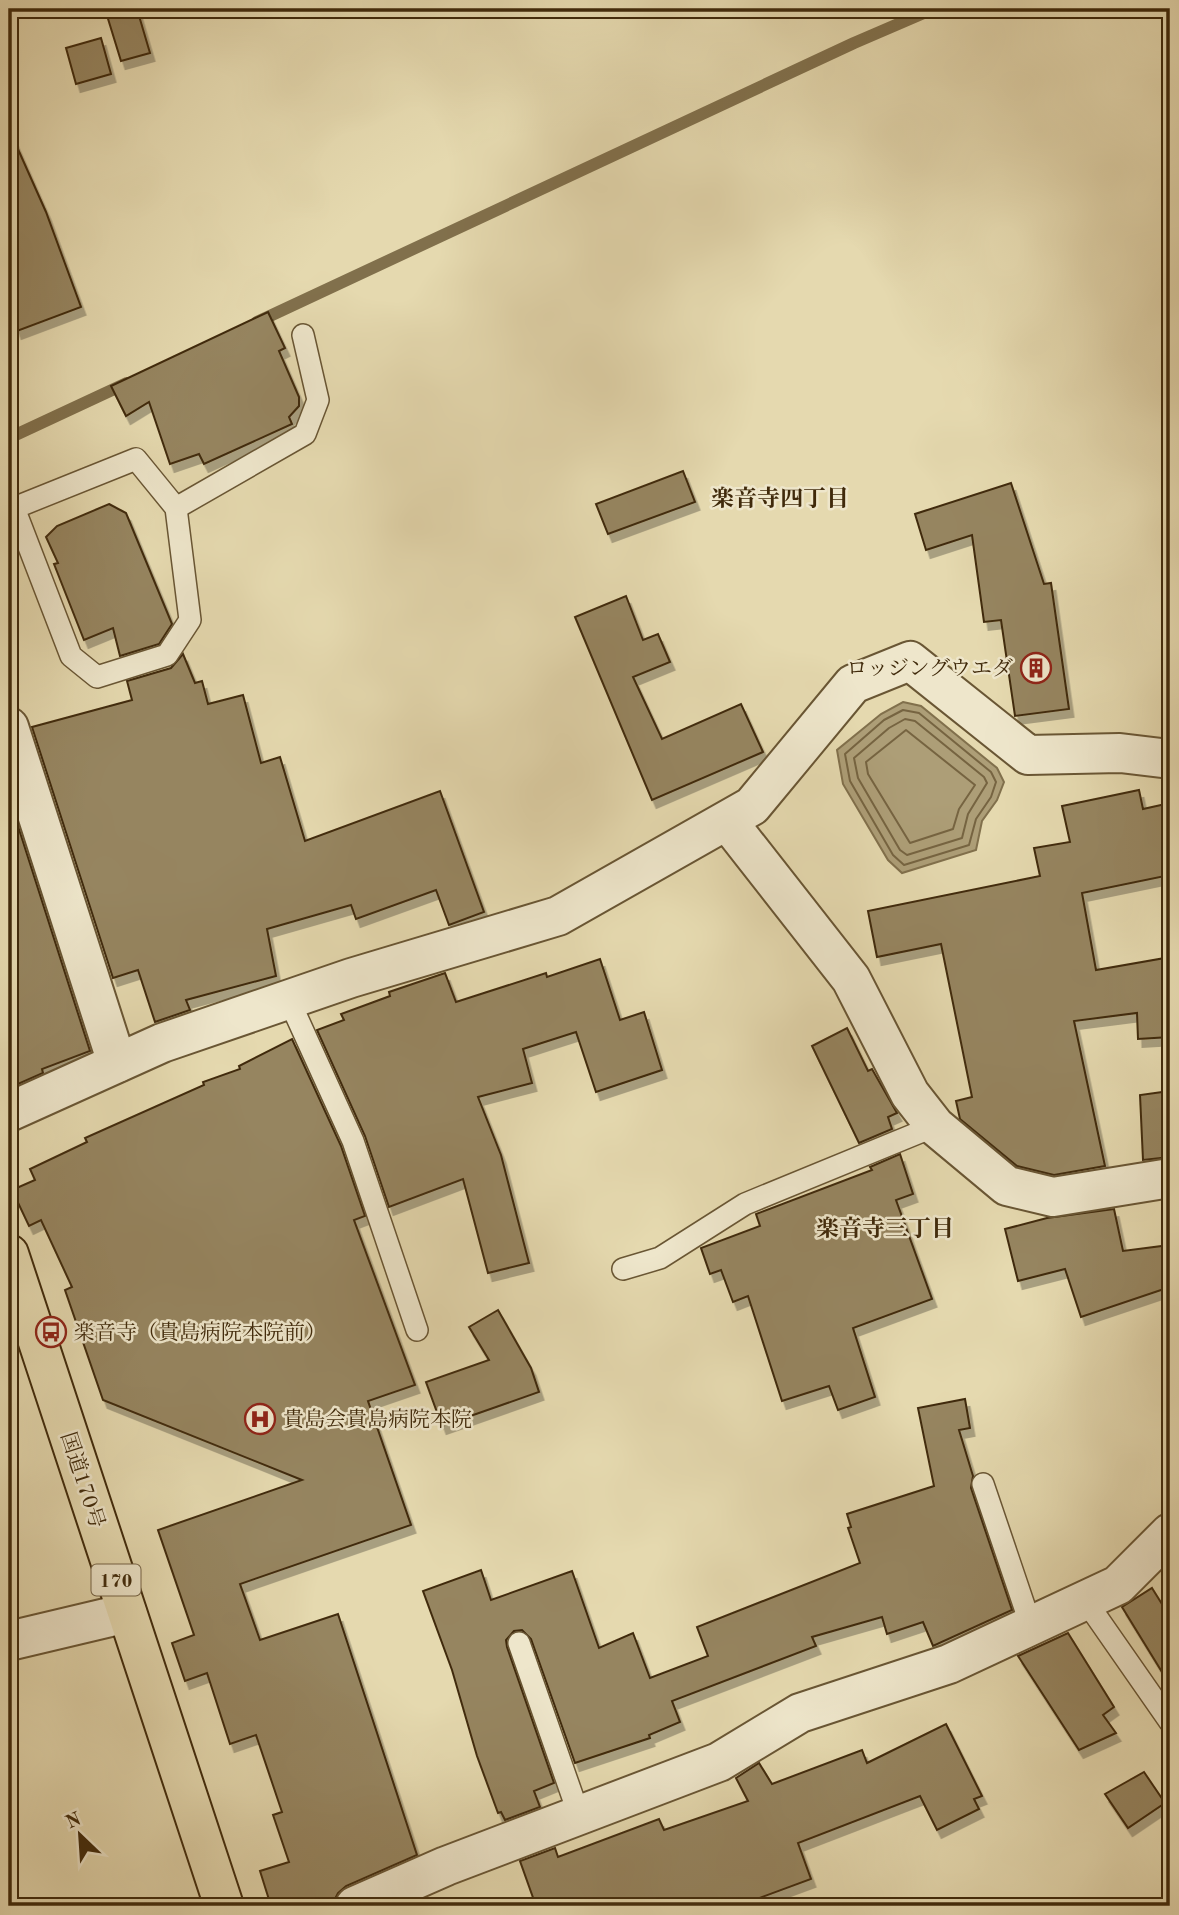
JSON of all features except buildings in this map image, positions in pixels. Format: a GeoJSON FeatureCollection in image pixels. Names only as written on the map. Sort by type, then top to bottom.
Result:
{"type":"FeatureCollection","features":[{"type":"Feature","properties":{"kind":"highway","name":"国道170号"},"geometry":{"type":"LineString","coordinates":[[9,1254],[224,1906]]}},
{"type":"Feature","properties":{"kind":"street"},"geometry":{"type":"LineString","coordinates":[[9,1112],[162,1043],[289,1000],[558,916],[752,806],[853,684],[910,661],[1028,755],[1120,754],[1170,759]]}},
{"type":"Feature","properties":{"kind":"street"},"geometry":{"type":"LineString","coordinates":[[9,727],[117,1063]]}},
{"type":"Feature","properties":{"kind":"street"},"geometry":{"type":"LineString","coordinates":[[728,822],[851,979],[910,1094],[935,1126],[1007,1186],[1053,1197],[1170,1178]]}},
{"type":"Feature","properties":{"kind":"street"},"geometry":{"type":"LineString","coordinates":[[355,1906],[446,1866],[719,1762],[800,1713],[949,1664],[1118,1585],[1170,1533]]}},
{"type":"Feature","properties":{"kind":"street"},"geometry":{"type":"LineString","coordinates":[[9,1640],[127,1613]]}},
{"type":"Feature","properties":{"kind":"lane"},"geometry":{"type":"LineString","coordinates":[[176,508],[305,435],[318,400],[303,335]]}},
{"type":"Feature","properties":{"kind":"lane"},"geometry":{"type":"LineString","coordinates":[[136,459],[176,508],[190,620],[167,654],[97,677],[71,656],[11,508],[136,459]]}},
{"type":"Feature","properties":{"kind":"lane"},"geometry":{"type":"LineString","coordinates":[[289,1000],[353,1140],[417,1329]]}},
{"type":"Feature","properties":{"kind":"lane"},"geometry":{"type":"LineString","coordinates":[[623,1269],[660,1258],[745,1203],[935,1126]]}},
{"type":"Feature","properties":{"kind":"lane"},"geometry":{"type":"LineString","coordinates":[[983,1484],[1031,1626]]}},
{"type":"Feature","properties":{"kind":"lane"},"geometry":{"type":"LineString","coordinates":[[1085,1600],[1170,1722]]}},
{"type":"Feature","properties":{"kind":"lane"},"geometry":{"type":"LineString","coordinates":[[519,1643],[579,1815]]}},
{"type":"Feature","properties":{"kind":"water"},"geometry":{"type":"Polygon","coordinates":[[[903,702],[921,706],[997,768],[1004,782],[997,800],[982,821],[976,850],[902,873],[888,860],[843,784],[837,750],[881,714],[903,702]]]}},
{"type":"Feature","properties":{"kind":"waterway"},"geometry":{"type":"LineString","coordinates":[[257,322],[854,43],[933,9]]}},
{"type":"Feature","properties":{"kind":"waterway"},"geometry":{"type":"LineString","coordinates":[[9,438],[127,383]]}},
{"type":"Feature","properties":{"kind":"place","name":"ロッジングウエダ"},"geometry":{"type":"Point","coordinates":[1036,668]}},
{"type":"Feature","properties":{"kind":"place","name":"楽音寺（貴島病院本院前）"},"geometry":{"type":"Point","coordinates":[51,1332]}},
{"type":"Feature","properties":{"kind":"place","name":"貴島会貴島病院本院"},"geometry":{"type":"Point","coordinates":[260,1419]}},
{"type":"Feature","properties":{"kind":"district","name":"楽音寺四丁目"},"geometry":{"type":"Point","coordinates":[780,498]}},
{"type":"Feature","properties":{"kind":"district","name":"楽音寺三丁目"},"geometry":{"type":"Point","coordinates":[885,1228]}}]}
